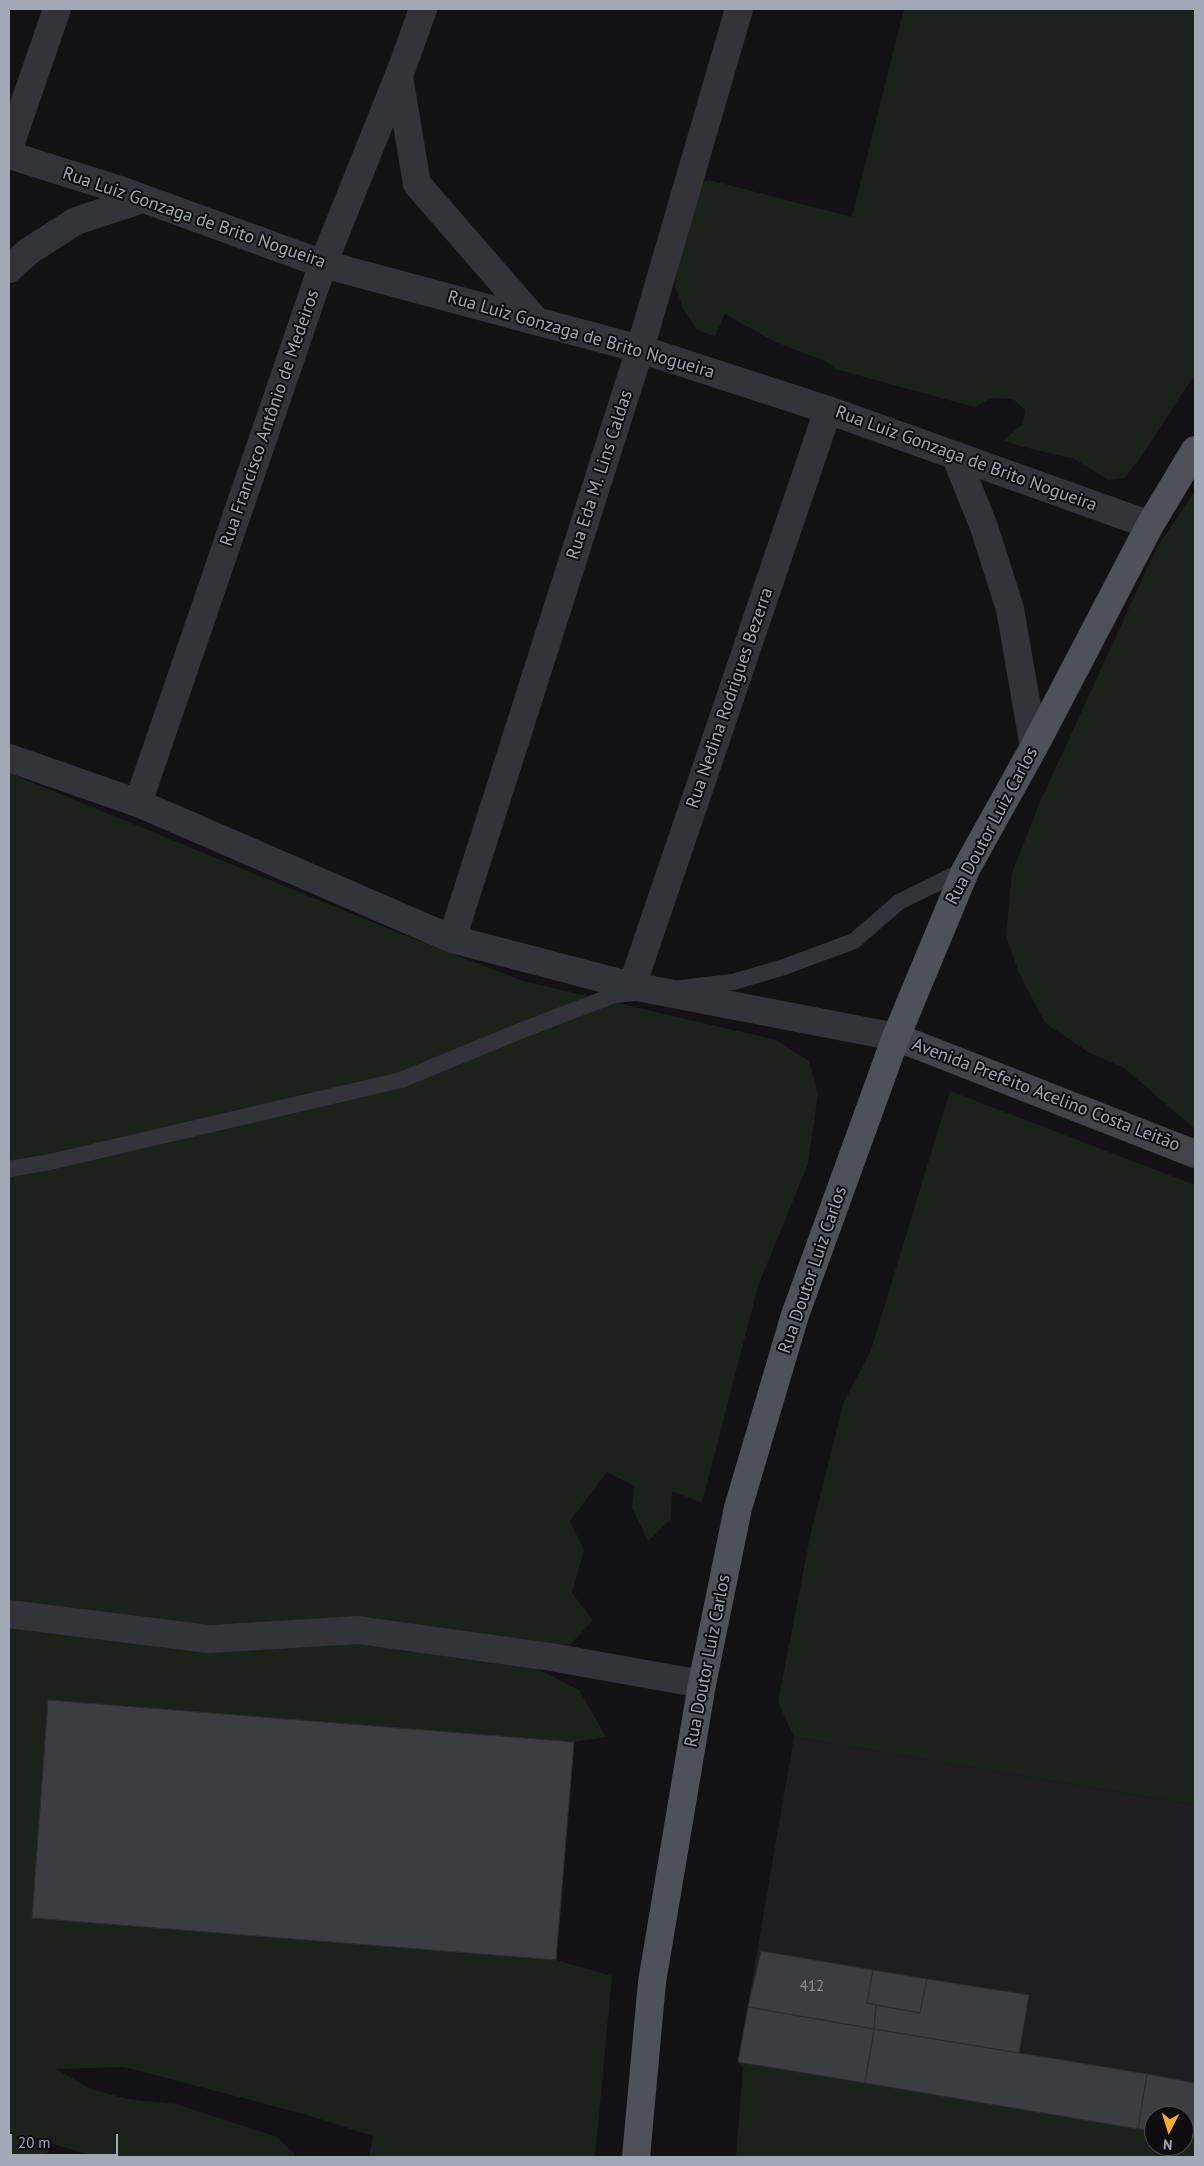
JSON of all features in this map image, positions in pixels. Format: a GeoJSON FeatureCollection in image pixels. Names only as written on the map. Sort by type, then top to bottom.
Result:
{"type":"FeatureCollection","features":[{"type":"Feature","properties":{"kind":"main road","name":"Rua Doutor Luiz Carlos"},"geometry":{"type":"LineString","coordinates":[[636,2157],[652,1982],[702,1684],[738,1508],[795,1315],[896,1037],[966,869],[1034,747],[1150,525],[1195,450]]}},
{"type":"Feature","properties":{"kind":"street"},"geometry":{"type":"LineString","coordinates":[[9,148],[57,9]]}},
{"type":"Feature","properties":{"kind":"street","name":"Rua Francisco Antônio de Medeiros"},"geometry":{"type":"LineString","coordinates":[[138,804],[323,264],[399,75],[423,9]]}},
{"type":"Feature","properties":{"kind":"street","name":"Rua Eda M. Lins Caldas"},"geometry":{"type":"LineString","coordinates":[[452,939],[640,349],[739,9]]}},
{"type":"Feature","properties":{"kind":"street"},"geometry":{"type":"LineString","coordinates":[[399,75],[416,184],[536,321]]}},
{"type":"Feature","properties":{"kind":"street","name":"Rua Luiz Gonzaga de Brito Nogueira"},"geometry":{"type":"LineString","coordinates":[[9,155],[143,199],[323,264],[640,349],[828,410],[1150,525]]}},
{"type":"Feature","properties":{"kind":"street"},"geometry":{"type":"LineString","coordinates":[[9,269],[28,251],[76,221],[143,199]]}},
{"type":"Feature","properties":{"kind":"street","name":"Rua Nedina Rodrigues Bezerra"},"geometry":{"type":"LineString","coordinates":[[644,988],[828,410]]}},
{"type":"Feature","properties":{"kind":"street"},"geometry":{"type":"LineString","coordinates":[[955,455],[984,527],[1010,609],[1034,747]]}},
{"type":"Feature","properties":{"kind":"street"},"geometry":{"type":"LineString","coordinates":[[9,758],[138,804],[452,939],[644,988],[896,1037]]}},
{"type":"Feature","properties":{"kind":"street","name":"Avenida Prefeito Acelino Costa Leitão"},"geometry":{"type":"LineString","coordinates":[[896,1037],[1195,1154]]}},
{"type":"Feature","properties":{"kind":"street"},"geometry":{"type":"LineString","coordinates":[[9,1614],[209,1639],[358,1630],[550,1657],[702,1684]]}},
{"type":"Feature","properties":{"kind":"lane"},"geometry":{"type":"LineString","coordinates":[[9,1169],[50,1162],[401,1080],[520,1030],[614,995],[644,988],[733,982],[784,967],[854,941],[899,902],[966,869]]}},
{"type":"Feature","properties":{"kind":"shaded area"},"geometry":{"type":"Polygon","coordinates":[[[904,9],[1195,9],[1195,374],[1138,461],[1124,478],[1109,480],[1074,459],[1016,445],[1004,440],[1023,424],[1025,410],[1013,399],[991,398],[974,407],[835,369],[827,362],[773,341],[725,314],[715,336],[697,330],[683,308],[675,286],[681,235],[697,182],[713,181],[852,217],[904,9]]]}},
{"type":"Feature","properties":{"kind":"shaded area"},"geometry":{"type":"Polygon","coordinates":[[[1195,491],[1195,1129],[1124,1068],[1088,1052],[1045,1023],[1019,973],[1006,936],[1012,873],[1040,802],[1157,547],[1195,491]]]}},
{"type":"Feature","properties":{"kind":"shaded area"},"geometry":{"type":"Polygon","coordinates":[[[9,773],[399,933],[523,981],[776,1040],[809,1061],[818,1094],[808,1164],[758,1286],[702,1503],[672,1491],[671,1519],[648,1541],[632,1508],[634,1486],[607,1472],[570,1521],[584,1550],[572,1593],[593,1620],[569,1646],[397,1622],[331,1618],[207,1625],[9,1604],[9,773]]]}},
{"type":"Feature","properties":{"kind":"shaded area"},"geometry":{"type":"Polygon","coordinates":[[[950,1091],[1195,1185],[1195,1805],[794,1737],[778,1702],[811,1532],[843,1404],[871,1350],[950,1091]]]}},
{"type":"Feature","properties":{"kind":"shaded area"},"geometry":{"type":"Polygon","coordinates":[[[9,1624],[219,1648],[257,1650],[333,1642],[397,1643],[536,1668],[579,1690],[606,1737],[574,1742],[48,1701],[33,1918],[556,1960],[612,1976],[595,2157],[369,2157],[373,2136],[304,2114],[124,2067],[56,2069],[91,2089],[127,2099],[176,2104],[277,2137],[294,2153],[295,2157],[95,2157],[51,2143],[46,2157],[9,2157],[9,1624]]]}},
{"type":"Feature","properties":{"kind":"shaded area"},"geometry":{"type":"Polygon","coordinates":[[[794,1737],[1195,1805],[1195,2138],[1194,2106],[1144,2106],[1144,2129],[738,2062],[794,1737]]]}},
{"type":"Feature","properties":{"kind":"shaded area"},"geometry":{"type":"Polygon","coordinates":[[[738,2062],[1144,2129],[1144,2156],[1194,2156],[1195,2138],[1195,2157],[736,2157],[743,2067],[738,2062]]]}},
{"type":"Feature","properties":{"kind":"building"},"geometry":{"type":"Polygon","coordinates":[[[48,1700],[574,1742],[556,1960],[32,1918],[48,1700]]]}},
{"type":"Feature","properties":{"kind":"building"},"geometry":{"type":"Polygon","coordinates":[[[761,1951],[873,1970],[867,2003],[876,2005],[874,2029],[748,2007],[761,1951]]]}},
{"type":"Feature","properties":{"kind":"building"},"geometry":{"type":"Polygon","coordinates":[[[873,1970],[927,1979],[920,2013],[867,2003],[873,1970]]]}},
{"type":"Feature","properties":{"kind":"building"},"geometry":{"type":"Polygon","coordinates":[[[927,1979],[1029,1995],[1019,2053],[874,2029],[876,2005],[920,2013],[927,1979]]]}},
{"type":"Feature","properties":{"kind":"building"},"geometry":{"type":"Polygon","coordinates":[[[748,2007],[874,2029],[865,2083],[738,2062],[748,2007]]]}},
{"type":"Feature","properties":{"kind":"building"},"geometry":{"type":"Polygon","coordinates":[[[874,2029],[1147,2074],[1138,2129],[865,2083],[874,2029]]]}},
{"type":"Feature","properties":{"kind":"building"},"geometry":{"type":"Polygon","coordinates":[[[1147,2074],[1195,2083],[1195,2138],[1194,2106],[1144,2106],[1144,2130],[1138,2129],[1147,2074]]]}}]}
